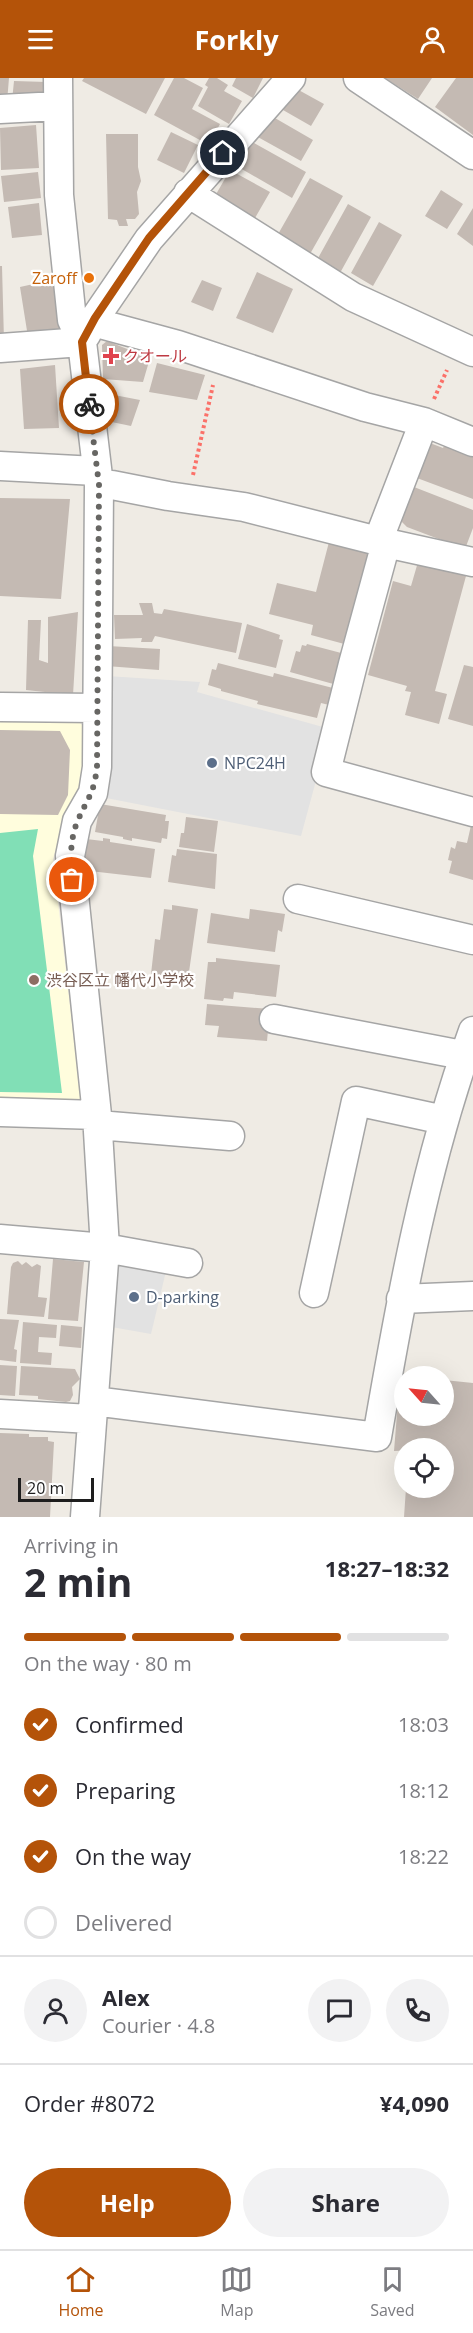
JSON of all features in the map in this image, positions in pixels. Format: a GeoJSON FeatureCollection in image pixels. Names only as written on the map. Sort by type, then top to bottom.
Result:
{"type":"FeatureCollection","features":[{"type":"Feature","properties":{"kind":"street"},"geometry":{"type":"LineString","coordinates":[[82,342],[95,318],[149,238],[291,78]]}},
{"type":"Feature","properties":{"kind":"street"},"geometry":{"type":"LineString","coordinates":[[358,78],[473,155]]}},
{"type":"Feature","properties":{"kind":"street"},"geometry":{"type":"LineString","coordinates":[[0,109],[58,92],[59,195],[72,320],[82,342],[98,478],[95,782],[93,793],[77,821],[70,856],[97,1120],[105,1248],[85,1517]]}},
{"type":"Feature","properties":{"kind":"street"},"geometry":{"type":"LineString","coordinates":[[188,193],[353,297],[465,348]]}},
{"type":"Feature","properties":{"kind":"street"},"geometry":{"type":"LineString","coordinates":[[95,318],[104,325],[178,345],[365,407],[424,422],[473,442]]}},
{"type":"Feature","properties":{"kind":"street"},"geometry":{"type":"LineString","coordinates":[[0,348],[82,342]]}},
{"type":"Feature","properties":{"kind":"street"},"geometry":{"type":"LineString","coordinates":[[424,422],[382,542],[326,772],[473,812]]}},
{"type":"Feature","properties":{"kind":"street"},"geometry":{"type":"LineString","coordinates":[[0,466],[98,478],[112,485],[244,507],[382,542],[473,562]]}},
{"type":"Feature","properties":{"kind":"street"},"geometry":{"type":"LineString","coordinates":[[0,707],[96,708]]}},
{"type":"Feature","properties":{"kind":"street"},"geometry":{"type":"LineString","coordinates":[[298,899],[473,940]]}},
{"type":"Feature","properties":{"kind":"street"},"geometry":{"type":"LineString","coordinates":[[0,1414],[93,1410],[378,1437],[400,1299],[428,1175],[444,1120],[470,1048],[274,1019]]}},
{"type":"Feature","properties":{"kind":"street"},"geometry":{"type":"LineString","coordinates":[[314,1293],[356,1101],[444,1120]]}},
{"type":"Feature","properties":{"kind":"street"},"geometry":{"type":"LineString","coordinates":[[0,1112],[97,1120],[230,1136]]}},
{"type":"Feature","properties":{"kind":"street"},"geometry":{"type":"LineString","coordinates":[[0,1239],[105,1248],[189,1263]]}},
{"type":"Feature","properties":{"kind":"street"},"geometry":{"type":"LineString","coordinates":[[400,1299],[473,1296]]}},
{"type":"Feature","properties":{"kind":"path"},"geometry":{"type":"LineString","coordinates":[[424,422],[465,348]]}},
{"type":"Feature","properties":{"kind":"path"},"geometry":{"type":"LineString","coordinates":[[187,499],[219,358]]}},
{"type":"Feature","properties":{"kind":"shaded area","name":"NPC24H"},"geometry":{"type":"Polygon","coordinates":[[[107,676],[200,682],[197,692],[330,729],[301,836],[101,797],[107,676]]]}},
{"type":"Feature","properties":{"kind":"shaded area","name":"渋谷区立 幡代小学校"},"geometry":{"type":"Polygon","coordinates":[[[0,718],[77,720],[85,728],[81,789],[65,818],[53,859],[81,1100],[0,1105],[0,718]]]}},
{"type":"Feature","properties":{"kind":"shaded area","name":"D-parking"},"geometry":{"type":"Polygon","coordinates":[[[112,1257],[167,1267],[151,1334],[106,1326],[112,1257]]]}},
{"type":"Feature","properties":{"kind":"green space"},"geometry":{"type":"Polygon","coordinates":[[[38,829],[33,856],[62,1093],[0,1092],[0,833],[38,829]]]}},
{"type":"Feature","properties":{"kind":"building"},"geometry":{"type":"Polygon","coordinates":[[[0,78],[9,78],[7,102],[0,102],[0,78]]]}},
{"type":"Feature","properties":{"kind":"building"},"geometry":{"type":"Polygon","coordinates":[[[84,78],[165,78],[146,114],[82,81],[84,78]]]}},
{"type":"Feature","properties":{"kind":"building"},"geometry":{"type":"Polygon","coordinates":[[[174,78],[184,78],[203,88],[192,109],[220,124],[209,145],[154,115],[174,78]]]}},
{"type":"Feature","properties":{"kind":"building"},"geometry":{"type":"Polygon","coordinates":[[[209,78],[217,78],[228,85],[224,91],[242,101],[229,124],[198,106],[208,87],[205,85],[209,78]]]}},
{"type":"Feature","properties":{"kind":"building"},"geometry":{"type":"Polygon","coordinates":[[[236,78],[263,78],[253,98],[232,86],[236,78]]]}},
{"type":"Feature","properties":{"kind":"building"},"geometry":{"type":"Polygon","coordinates":[[[385,78],[432,78],[418,99],[385,78]]]}},
{"type":"Feature","properties":{"kind":"building"},"geometry":{"type":"Polygon","coordinates":[[[456,78],[473,78],[473,135],[435,107],[456,78]]]}},
{"type":"Feature","properties":{"kind":"building"},"geometry":{"type":"Polygon","coordinates":[[[14,81],[47,82],[46,102],[12,101],[14,81]]]}},
{"type":"Feature","properties":{"kind":"building"},"geometry":{"type":"Polygon","coordinates":[[[295,88],[324,104],[311,126],[283,110],[295,88]]]}},
{"type":"Feature","properties":{"kind":"building"},"geometry":{"type":"Polygon","coordinates":[[[268,114],[313,140],[301,161],[256,136],[268,114]]]}},
{"type":"Feature","properties":{"kind":"building"},"geometry":{"type":"Polygon","coordinates":[[[36,125],[39,168],[1,170],[0,128],[36,125]]]}},
{"type":"Feature","properties":{"kind":"building"},"geometry":{"type":"Polygon","coordinates":[[[171,132],[198,145],[184,173],[157,160],[171,132]]]}},
{"type":"Feature","properties":{"kind":"building"},"geometry":{"type":"Polygon","coordinates":[[[106,134],[138,134],[138,167],[141,181],[137,192],[139,214],[135,219],[126,219],[128,226],[119,226],[117,220],[108,219],[106,134]]]}},
{"type":"Feature","properties":{"kind":"building"},"geometry":{"type":"Polygon","coordinates":[[[247,139],[306,172],[292,198],[233,164],[247,139]]]}},
{"type":"Feature","properties":{"kind":"building"},"geometry":{"type":"Polygon","coordinates":[[[230,170],[270,192],[255,218],[215,196],[230,170]]]}},
{"type":"Feature","properties":{"kind":"building"},"geometry":{"type":"Polygon","coordinates":[[[38,172],[41,198],[4,202],[1,176],[38,172]]]}},
{"type":"Feature","properties":{"kind":"building"},"geometry":{"type":"Polygon","coordinates":[[[310,178],[343,196],[310,254],[277,236],[310,178]]]}},
{"type":"Feature","properties":{"kind":"building"},"geometry":{"type":"Polygon","coordinates":[[[441,190],[463,204],[447,229],[425,216],[441,190]]]}},
{"type":"Feature","properties":{"kind":"building"},"geometry":{"type":"Polygon","coordinates":[[[39,203],[42,235],[12,238],[8,207],[39,203]]]}},
{"type":"Feature","properties":{"kind":"building"},"geometry":{"type":"Polygon","coordinates":[[[348,204],[371,217],[340,273],[317,260],[348,204]]]}},
{"type":"Feature","properties":{"kind":"building"},"geometry":{"type":"Polygon","coordinates":[[[473,208],[473,246],[457,234],[473,208]]]}},
{"type":"Feature","properties":{"kind":"building"},"geometry":{"type":"Polygon","coordinates":[[[379,222],[402,235],[373,286],[351,273],[379,222]]]}},
{"type":"Feature","properties":{"kind":"building"},"geometry":{"type":"Polygon","coordinates":[[[0,266],[2,266],[4,341],[0,342],[0,266]]]}},
{"type":"Feature","properties":{"kind":"building"},"geometry":{"type":"Polygon","coordinates":[[[257,272],[293,289],[273,333],[236,318],[257,272]]]}},
{"type":"Feature","properties":{"kind":"building"},"geometry":{"type":"Polygon","coordinates":[[[56,279],[65,331],[28,337],[20,287],[56,279]]]}},
{"type":"Feature","properties":{"kind":"building"},"geometry":{"type":"Polygon","coordinates":[[[202,280],[222,288],[213,311],[191,302],[202,280]]]}},
{"type":"Feature","properties":{"kind":"building"},"geometry":{"type":"Polygon","coordinates":[[[107,341],[150,358],[143,382],[103,379],[102,345],[107,341]]]}},
{"type":"Feature","properties":{"kind":"building"},"geometry":{"type":"Polygon","coordinates":[[[157,363],[205,375],[197,400],[149,392],[157,363]]]}},
{"type":"Feature","properties":{"kind":"building"},"geometry":{"type":"Polygon","coordinates":[[[55,365],[59,428],[24,429],[20,369],[55,365]]]}},
{"type":"Feature","properties":{"kind":"building"},"geometry":{"type":"Polygon","coordinates":[[[109,394],[140,400],[131,426],[102,420],[109,394]]]}},
{"type":"Feature","properties":{"kind":"building"},"geometry":{"type":"Polygon","coordinates":[[[430,443],[473,456],[473,499],[417,478],[430,443]]]}},
{"type":"Feature","properties":{"kind":"building"},"geometry":{"type":"Polygon","coordinates":[[[414,487],[473,510],[473,528],[465,549],[407,527],[401,521],[414,487]]]}},
{"type":"Feature","properties":{"kind":"building"},"geometry":{"type":"Polygon","coordinates":[[[0,498],[70,499],[61,599],[0,596],[0,498]]]}},
{"type":"Feature","properties":{"kind":"building"},"geometry":{"type":"Polygon","coordinates":[[[329,542],[372,552],[348,645],[311,635],[313,625],[269,614],[277,583],[316,592],[329,542]]]}},
{"type":"Feature","properties":{"kind":"building"},"geometry":{"type":"Polygon","coordinates":[[[418,562],[466,576],[435,691],[447,694],[439,724],[405,715],[411,692],[405,691],[407,686],[368,675],[393,581],[411,586],[418,562]]]}},
{"type":"Feature","properties":{"kind":"building"},"geometry":{"type":"Polygon","coordinates":[[[139,603],[152,603],[154,613],[162,614],[164,609],[242,623],[236,653],[155,636],[152,642],[141,642],[142,638],[115,639],[114,615],[143,615],[139,603]]]}},
{"type":"Feature","properties":{"kind":"building"},"geometry":{"type":"Polygon","coordinates":[[[78,612],[73,695],[26,690],[28,620],[41,620],[39,660],[48,663],[48,617],[78,612]]]}},
{"type":"Feature","properties":{"kind":"building"},"geometry":{"type":"Polygon","coordinates":[[[247,624],[280,635],[279,639],[283,640],[276,668],[238,659],[247,624]]]}},
{"type":"Feature","properties":{"kind":"building"},"geometry":{"type":"Polygon","coordinates":[[[307,644],[345,654],[337,685],[290,672],[296,651],[300,652],[302,645],[307,644]]]}},
{"type":"Feature","properties":{"kind":"building"},"geometry":{"type":"Polygon","coordinates":[[[108,646],[160,649],[159,670],[106,666],[108,646]]]}},
{"type":"Feature","properties":{"kind":"building"},"geometry":{"type":"Polygon","coordinates":[[[218,663],[273,677],[274,673],[333,688],[329,705],[321,703],[317,718],[257,704],[258,701],[221,691],[221,689],[208,685],[212,669],[216,670],[218,663]]]}},
{"type":"Feature","properties":{"kind":"building"},"geometry":{"type":"Polygon","coordinates":[[[464,665],[473,667],[473,726],[448,719],[464,665]]]}},
{"type":"Feature","properties":{"kind":"building"},"geometry":{"type":"Polygon","coordinates":[[[0,730],[60,731],[70,750],[68,795],[58,815],[0,814],[0,730]]]}},
{"type":"Feature","properties":{"kind":"building"},"geometry":{"type":"Polygon","coordinates":[[[100,804],[166,815],[165,821],[169,821],[167,839],[162,838],[161,843],[132,838],[132,841],[95,832],[100,804]]]}},
{"type":"Feature","properties":{"kind":"building"},"geometry":{"type":"Polygon","coordinates":[[[186,817],[218,821],[214,852],[179,847],[186,817]]]}},
{"type":"Feature","properties":{"kind":"building"},"geometry":{"type":"Polygon","coordinates":[[[472,821],[473,880],[449,873],[452,861],[448,860],[451,847],[455,849],[457,841],[467,843],[472,821]]]}},
{"type":"Feature","properties":{"kind":"building"},"geometry":{"type":"Polygon","coordinates":[[[103,838],[110,839],[110,842],[155,849],[151,878],[81,870],[86,839],[103,841],[103,838]]]}},
{"type":"Feature","properties":{"kind":"building"},"geometry":{"type":"Polygon","coordinates":[[[177,849],[217,854],[215,889],[168,882],[172,855],[176,856],[177,849]]]}},
{"type":"Feature","properties":{"kind":"building"},"geometry":{"type":"Polygon","coordinates":[[[172,905],[198,909],[188,979],[151,974],[155,939],[160,940],[164,909],[172,910],[172,905]]]}},
{"type":"Feature","properties":{"kind":"building"},"geometry":{"type":"Polygon","coordinates":[[[250,909],[285,914],[282,932],[278,930],[275,952],[207,943],[211,913],[249,919],[250,909]]]}},
{"type":"Feature","properties":{"kind":"building"},"geometry":{"type":"Polygon","coordinates":[[[216,958],[280,965],[276,997],[234,992],[233,999],[224,998],[223,1001],[204,999],[208,962],[216,962],[216,958]]]}},
{"type":"Feature","properties":{"kind":"building"},"geometry":{"type":"Polygon","coordinates":[[[207,1004],[270,1009],[267,1041],[217,1037],[219,1026],[205,1025],[207,1004]]]}},
{"type":"Feature","properties":{"kind":"building"},"geometry":{"type":"Polygon","coordinates":[[[53,1259],[84,1262],[78,1321],[48,1319],[53,1259]]]}},
{"type":"Feature","properties":{"kind":"building"},"geometry":{"type":"Polygon","coordinates":[[[18,1261],[22,1265],[26,1262],[32,1267],[37,1264],[41,1266],[38,1297],[47,1298],[44,1317],[7,1314],[11,1267],[18,1261]]]}},
{"type":"Feature","properties":{"kind":"building"},"geometry":{"type":"Polygon","coordinates":[[[0,1319],[19,1320],[14,1349],[17,1350],[16,1362],[0,1360],[0,1319]]]}},
{"type":"Feature","properties":{"kind":"building"},"geometry":{"type":"Polygon","coordinates":[[[23,1322],[57,1325],[56,1338],[39,1337],[38,1352],[52,1353],[51,1365],[20,1363],[23,1322]]]}},
{"type":"Feature","properties":{"kind":"building"},"geometry":{"type":"Polygon","coordinates":[[[61,1325],[82,1327],[81,1348],[59,1346],[61,1325]]]}},
{"type":"Feature","properties":{"kind":"building"},"geometry":{"type":"Polygon","coordinates":[[[0,1365],[17,1366],[15,1396],[0,1395],[0,1365]]]}},
{"type":"Feature","properties":{"kind":"building"},"geometry":{"type":"Polygon","coordinates":[[[21,1366],[75,1369],[80,1379],[72,1387],[73,1395],[70,1401],[19,1395],[21,1366]]]}},
{"type":"Feature","properties":{"kind":"building"},"geometry":{"type":"Polygon","coordinates":[[[454,1381],[473,1383],[473,1517],[404,1517],[405,1498],[454,1498],[454,1438],[395,1438],[396,1426],[454,1426],[454,1381]]]}},
{"type":"Feature","properties":{"kind":"building"},"geometry":{"type":"Polygon","coordinates":[[[0,1433],[48,1437],[48,1441],[54,1442],[50,1517],[0,1517],[0,1433]]]}},
{"type":"Feature","properties":{"kind":"way so far"},"geometry":{"type":"LineString","coordinates":[[72,880],[70,856],[77,821],[93,793],[97,767],[99,485],[89,404]]}},
{"type":"Feature","properties":{"kind":"place","name":"Zaroff"},"geometry":{"type":"Point","coordinates":[89,278]}},
{"type":"Feature","properties":{"kind":"place","name":"クオール"},"geometry":{"type":"Point","coordinates":[111,356]}},
{"type":"Feature","properties":{"kind":"place","name":"NPC24H"},"geometry":{"type":"Point","coordinates":[212,763]}},
{"type":"Feature","properties":{"kind":"place","name":"渋谷区立 幡代小学校"},"geometry":{"type":"Point","coordinates":[34,980]}},
{"type":"Feature","properties":{"kind":"place","name":"D-parking"},"geometry":{"type":"Point","coordinates":[134,1297]}},
{"type":"Feature","properties":{"kind":"route"},"geometry":{"type":"LineString","coordinates":[[89,404],[82,342],[95,318],[149,238],[223,153]]}}]}
